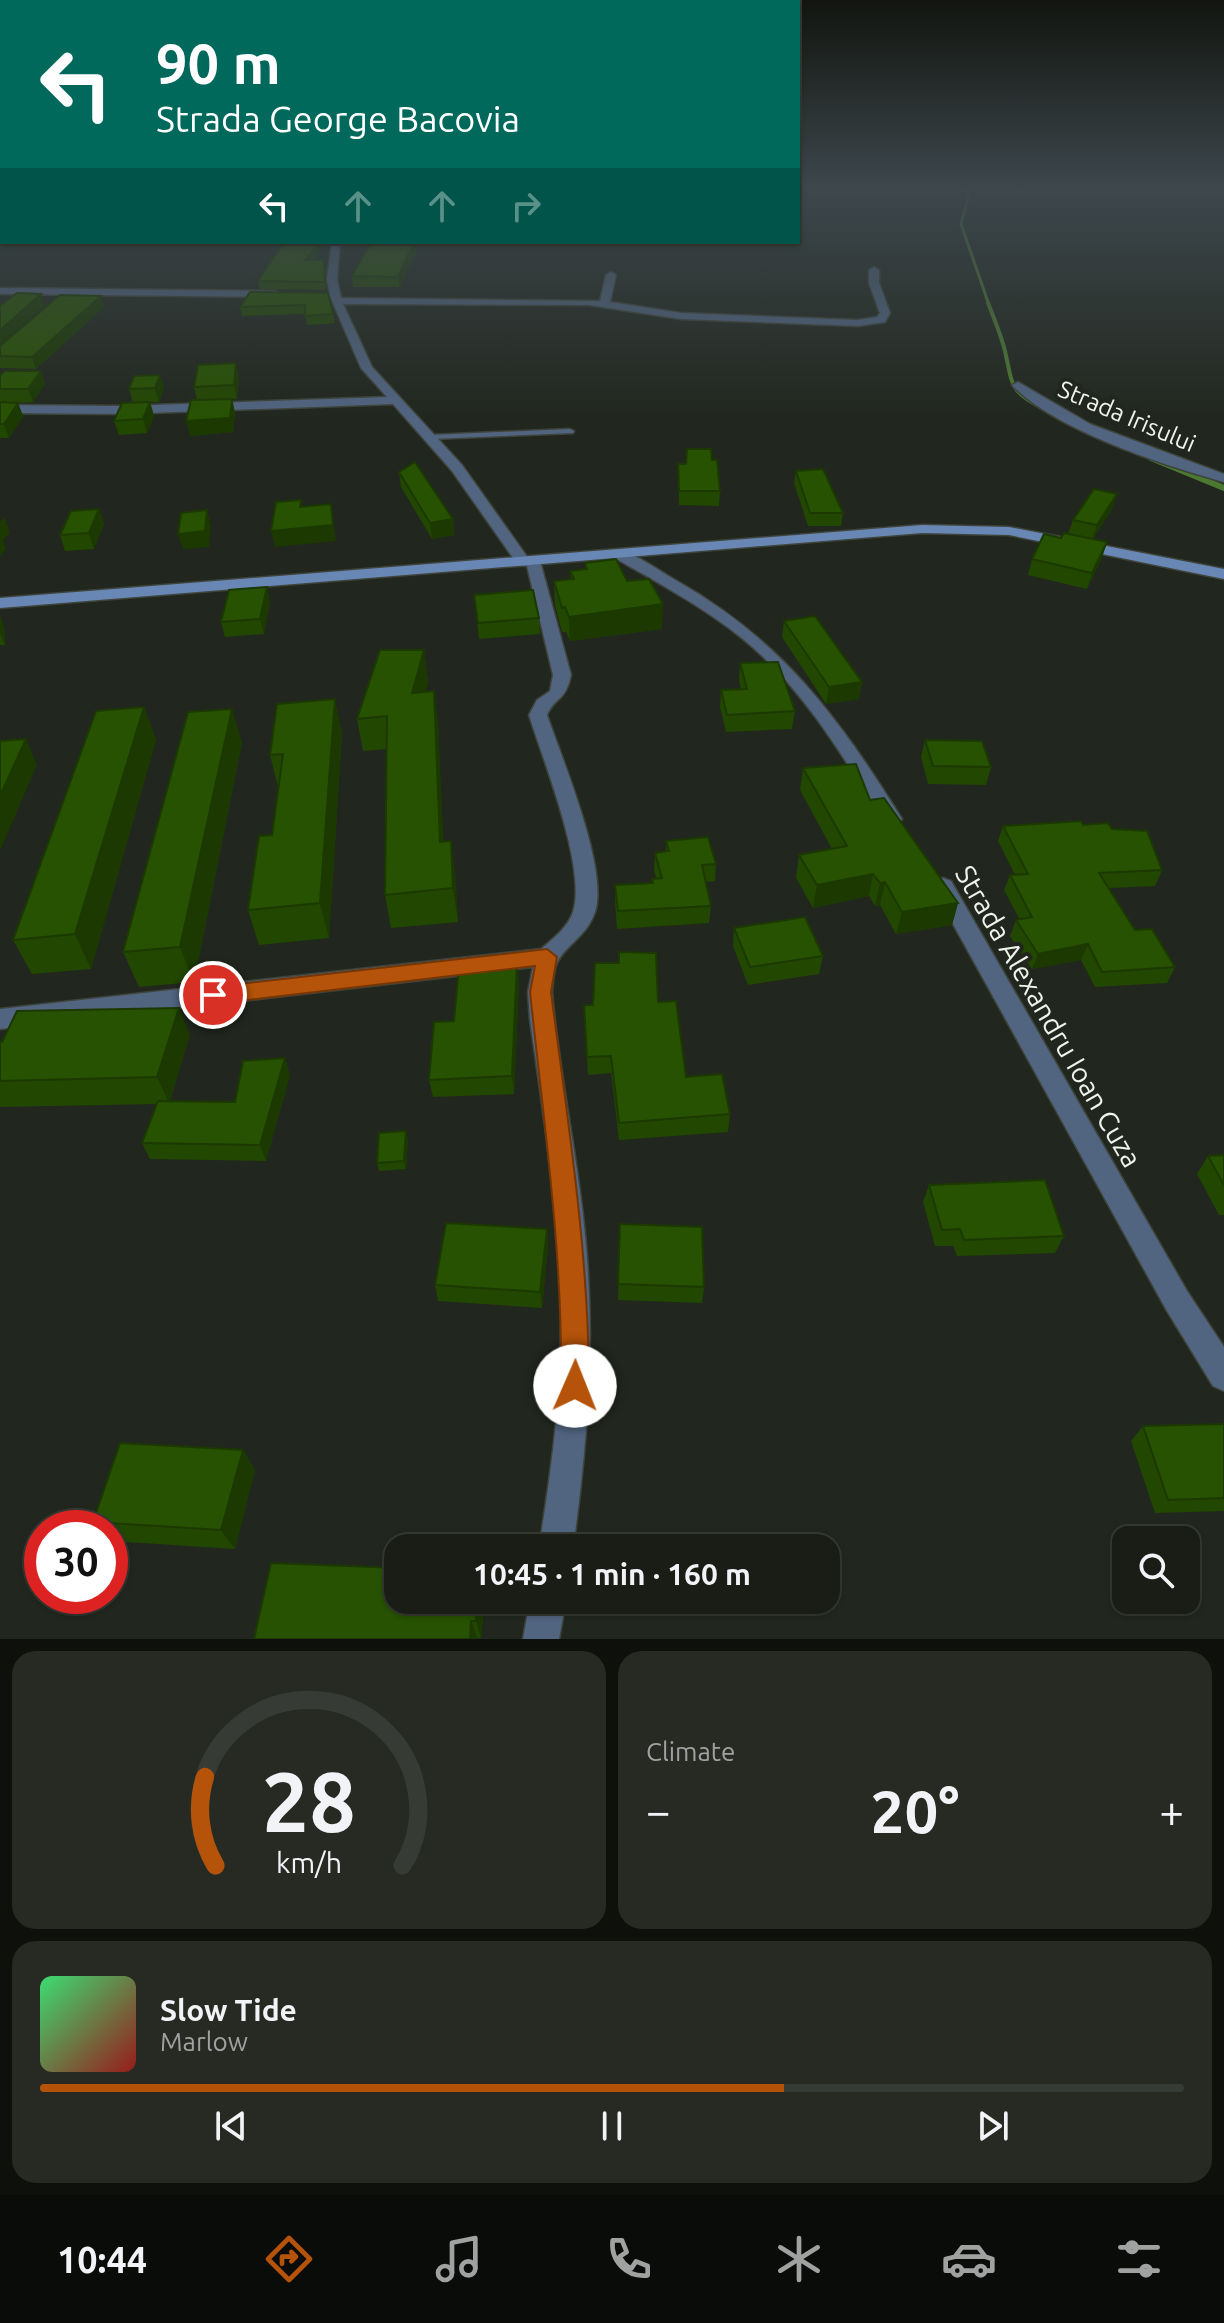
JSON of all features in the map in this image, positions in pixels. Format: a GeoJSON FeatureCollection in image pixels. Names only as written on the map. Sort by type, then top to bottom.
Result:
{"type":"FeatureCollection","features":[{"type":"Feature","properties":{"kind":"main road"},"geometry":{"type":"LineString","coordinates":[[0,603],[528,562],[810,536],[974,528],[1009,531],[1224,574]]}},
{"type":"Feature","properties":{"kind":"street"},"geometry":{"type":"LineString","coordinates":[[333,266],[336,299],[367,368],[431,437],[528,562],[562,675],[558,693],[543,704],[538,715],[585,874],[587,897],[577,926],[547,957],[540,992],[570,1237],[576,1315],[571,1436],[558,1534]]}},
{"type":"Feature","properties":{"kind":"street"},"geometry":{"type":"LineString","coordinates":[[320,296],[336,299],[605,302],[717,319],[881,320],[885,313],[874,283],[874,270]]}},
{"type":"Feature","properties":{"kind":"street"},"geometry":{"type":"LineString","coordinates":[[605,302],[611,275]]}},
{"type":"Feature","properties":{"kind":"street"},"geometry":{"type":"LineString","coordinates":[[0,291],[289,295]]}},
{"type":"Feature","properties":{"kind":"street"},"geometry":{"type":"LineString","coordinates":[[59,301],[69,292]]}},
{"type":"Feature","properties":{"kind":"street","name":"Strada Irisului"},"geometry":{"type":"LineString","coordinates":[[1018,385],[1029,397],[1081,423],[1171,461],[1224,478]]}},
{"type":"Feature","properties":{"kind":"street"},"geometry":{"type":"LineString","coordinates":[[0,409],[123,410],[394,400]]}},
{"type":"Feature","properties":{"kind":"street"},"geometry":{"type":"LineString","coordinates":[[618,554],[659,577],[767,651],[807,696],[905,837]]}},
{"type":"Feature","properties":{"kind":"street","name":"Strada Alexandru Ioan Cuza"},"geometry":{"type":"LineString","coordinates":[[930,869],[947,890],[1177,1301],[1224,1375]]}},
{"type":"Feature","properties":{"kind":"street"},"geometry":{"type":"LineString","coordinates":[[0,1019],[547,957]]}},
{"type":"Feature","properties":{"kind":"street"},"geometry":{"type":"LineString","coordinates":[[541,1639],[545,1614]]}},
{"type":"Feature","properties":{"kind":"lane"},"geometry":{"type":"LineString","coordinates":[[431,437],[570,431]]}},
{"type":"Feature","properties":{"kind":"building"},"geometry":{"type":"Polygon","coordinates":[[[268,266],[324,266],[325,282],[258,281],[268,266]]]}},
{"type":"Feature","properties":{"kind":"building"},"geometry":{"type":"Polygon","coordinates":[[[357,266],[403,266],[398,277],[352,276],[357,266]]]}},
{"type":"Feature","properties":{"kind":"building"},"geometry":{"type":"Polygon","coordinates":[[[250,292],[328,293],[333,314],[305,316],[305,305],[240,307],[250,292]]]}},
{"type":"Feature","properties":{"kind":"building"},"geometry":{"type":"Polygon","coordinates":[[[17,293],[41,294],[0,330],[0,306],[17,293]]]}},
{"type":"Feature","properties":{"kind":"building"},"geometry":{"type":"Polygon","coordinates":[[[60,295],[101,296],[32,357],[0,356],[0,346],[60,295]]]}},
{"type":"Feature","properties":{"kind":"building"},"geometry":{"type":"Polygon","coordinates":[[[236,363],[234,385],[194,387],[198,365],[236,363]]]}},
{"type":"Feature","properties":{"kind":"building"},"geometry":{"type":"Polygon","coordinates":[[[5,371],[41,371],[28,389],[0,389],[0,375],[5,371]]]}},
{"type":"Feature","properties":{"kind":"building"},"geometry":{"type":"Polygon","coordinates":[[[160,375],[155,388],[129,389],[134,376],[160,375]]]}},
{"type":"Feature","properties":{"kind":"building"},"geometry":{"type":"Polygon","coordinates":[[[232,399],[230,418],[186,421],[191,400],[232,399]]]}},
{"type":"Feature","properties":{"kind":"building"},"geometry":{"type":"Polygon","coordinates":[[[0,402],[18,403],[4,424],[0,424],[0,402]]]}},
{"type":"Feature","properties":{"kind":"building"},"geometry":{"type":"Polygon","coordinates":[[[150,402],[143,419],[114,421],[122,403],[150,402]]]}},
{"type":"Feature","properties":{"kind":"building"},"geometry":{"type":"Polygon","coordinates":[[[687,449],[711,449],[712,460],[717,460],[720,491],[679,491],[678,464],[686,464],[687,449]]]}},
{"type":"Feature","properties":{"kind":"building"},"geometry":{"type":"Polygon","coordinates":[[[415,462],[453,519],[430,523],[399,472],[415,462]]]}},
{"type":"Feature","properties":{"kind":"building"},"geometry":{"type":"Polygon","coordinates":[[[823,469],[843,513],[810,513],[796,471],[823,469]]]}},
{"type":"Feature","properties":{"kind":"building"},"geometry":{"type":"Polygon","coordinates":[[[1094,489],[1117,494],[1097,525],[1073,520],[1094,489]]]}},
{"type":"Feature","properties":{"kind":"building"},"geometry":{"type":"Polygon","coordinates":[[[301,500],[300,507],[331,504],[333,525],[271,531],[276,502],[301,500]]]}},
{"type":"Feature","properties":{"kind":"building"},"geometry":{"type":"Polygon","coordinates":[[[99,509],[89,533],[60,535],[71,511],[99,509]]]}},
{"type":"Feature","properties":{"kind":"building"},"geometry":{"type":"Polygon","coordinates":[[[207,510],[205,531],[178,534],[181,513],[207,510]]]}},
{"type":"Feature","properties":{"kind":"building"},"geometry":{"type":"Polygon","coordinates":[[[1064,533],[1107,542],[1092,573],[1032,559],[1044,534],[1061,538],[1064,533]]]}},
{"type":"Feature","properties":{"kind":"building"},"geometry":{"type":"Polygon","coordinates":[[[616,559],[627,581],[649,579],[663,604],[569,617],[565,607],[562,608],[554,581],[574,579],[570,571],[587,569],[585,563],[616,559]]]}},
{"type":"Feature","properties":{"kind":"building"},"geometry":{"type":"Polygon","coordinates":[[[267,587],[260,619],[221,622],[229,590],[267,587]]]}},
{"type":"Feature","properties":{"kind":"building"},"geometry":{"type":"Polygon","coordinates":[[[533,590],[539,618],[478,623],[474,595],[533,590]]]}},
{"type":"Feature","properties":{"kind":"building"},"geometry":{"type":"Polygon","coordinates":[[[815,616],[862,682],[829,687],[784,621],[815,616]]]}},
{"type":"Feature","properties":{"kind":"building"},"geometry":{"type":"Polygon","coordinates":[[[380,650],[424,650],[412,693],[434,691],[440,842],[451,841],[453,888],[385,895],[387,716],[357,719],[380,650]]]}},
{"type":"Feature","properties":{"kind":"building"},"geometry":{"type":"Polygon","coordinates":[[[778,662],[795,711],[727,715],[721,690],[747,689],[740,663],[778,662]]]}},
{"type":"Feature","properties":{"kind":"building"},"geometry":{"type":"Polygon","coordinates":[[[335,699],[320,903],[248,910],[259,836],[272,835],[283,754],[270,755],[277,704],[335,699]]]}},
{"type":"Feature","properties":{"kind":"building"},"geometry":{"type":"Polygon","coordinates":[[[144,707],[75,934],[13,940],[96,711],[144,707]]]}},
{"type":"Feature","properties":{"kind":"building"},"geometry":{"type":"Polygon","coordinates":[[[232,709],[180,947],[123,952],[188,712],[232,709]]]}},
{"type":"Feature","properties":{"kind":"building"},"geometry":{"type":"Polygon","coordinates":[[[26,739],[0,796],[0,741],[26,739]]]}},
{"type":"Feature","properties":{"kind":"building"},"geometry":{"type":"Polygon","coordinates":[[[925,740],[982,741],[991,767],[933,766],[925,740]]]}},
{"type":"Feature","properties":{"kind":"building"},"geometry":{"type":"Polygon","coordinates":[[[856,764],[870,800],[884,798],[958,903],[902,912],[885,882],[880,883],[873,874],[817,885],[799,855],[847,846],[803,768],[856,764]]]}},
{"type":"Feature","properties":{"kind":"building"},"geometry":{"type":"Polygon","coordinates":[[[1081,821],[1083,825],[1108,823],[1112,829],[1147,831],[1162,870],[1099,873],[1135,930],[1152,929],[1175,967],[1102,972],[1088,944],[1038,954],[1016,920],[1032,917],[1010,875],[1028,874],[1003,826],[1081,821]]]}},
{"type":"Feature","properties":{"kind":"building"},"geometry":{"type":"Polygon","coordinates":[[[708,837],[716,864],[702,865],[711,906],[618,911],[615,885],[653,883],[652,879],[662,878],[655,853],[669,851],[666,841],[708,837]]]}},
{"type":"Feature","properties":{"kind":"building"},"geometry":{"type":"Polygon","coordinates":[[[805,917],[823,956],[750,967],[734,928],[805,917]]]}},
{"type":"Feature","properties":{"kind":"building"},"geometry":{"type":"Polygon","coordinates":[[[619,952],[656,953],[658,1002],[676,1001],[686,1077],[722,1074],[730,1114],[619,1123],[611,1056],[587,1057],[584,1005],[593,1005],[595,963],[619,963],[619,952]]]}},
{"type":"Feature","properties":{"kind":"building"},"geometry":{"type":"Polygon","coordinates":[[[517,964],[512,1076],[429,1080],[434,1022],[454,1021],[459,965],[517,964]]]}},
{"type":"Feature","properties":{"kind":"building"},"geometry":{"type":"Polygon","coordinates":[[[179,1008],[157,1077],[0,1081],[0,1042],[17,1011],[179,1008]]]}},
{"type":"Feature","properties":{"kind":"building"},"geometry":{"type":"Polygon","coordinates":[[[285,1058],[260,1145],[142,1143],[158,1101],[235,1102],[243,1061],[285,1058]]]}},
{"type":"Feature","properties":{"kind":"building"},"geometry":{"type":"Polygon","coordinates":[[[406,1131],[404,1161],[377,1163],[379,1133],[406,1131]]]}},
{"type":"Feature","properties":{"kind":"building"},"geometry":{"type":"Polygon","coordinates":[[[1224,1155],[1224,1185],[1208,1156],[1224,1155]]]}},
{"type":"Feature","properties":{"kind":"building"},"geometry":{"type":"Polygon","coordinates":[[[1045,1180],[1064,1236],[964,1240],[960,1229],[942,1230],[929,1185],[1045,1180]]]}},
{"type":"Feature","properties":{"kind":"building"},"geometry":{"type":"Polygon","coordinates":[[[446,1223],[547,1229],[540,1292],[435,1285],[446,1223]]]}},
{"type":"Feature","properties":{"kind":"building"},"geometry":{"type":"Polygon","coordinates":[[[620,1224],[702,1227],[704,1287],[618,1284],[620,1224]]]}},
{"type":"Feature","properties":{"kind":"building"},"geometry":{"type":"Polygon","coordinates":[[[1224,1424],[1224,1498],[1168,1500],[1143,1426],[1224,1424]]]}},
{"type":"Feature","properties":{"kind":"building"},"geometry":{"type":"Polygon","coordinates":[[[120,1443],[243,1450],[221,1530],[128,1524],[128,1510],[97,1510],[120,1443]]]}},
{"type":"Feature","properties":{"kind":"building"},"geometry":{"type":"Polygon","coordinates":[[[271,1563],[384,1567],[384,1614],[477,1614],[476,1621],[471,1621],[470,1639],[254,1639],[271,1563]]]}},
{"type":"Feature","properties":{"kind":"waterway"},"geometry":{"type":"LineString","coordinates":[[976,266],[989,305]]}},
{"type":"Feature","properties":{"kind":"waterway"},"geometry":{"type":"LineString","coordinates":[[988,303],[1002,339],[1014,386],[1024,397],[1044,409]]}},
{"type":"Feature","properties":{"kind":"waterway"},"geometry":{"type":"LineString","coordinates":[[1151,458],[1224,488]]}},
{"type":"Feature","properties":{"kind":"route"},"geometry":{"type":"LineString","coordinates":[[213,995],[547,957],[540,992],[570,1237],[576,1315],[575,1386]]}}]}
